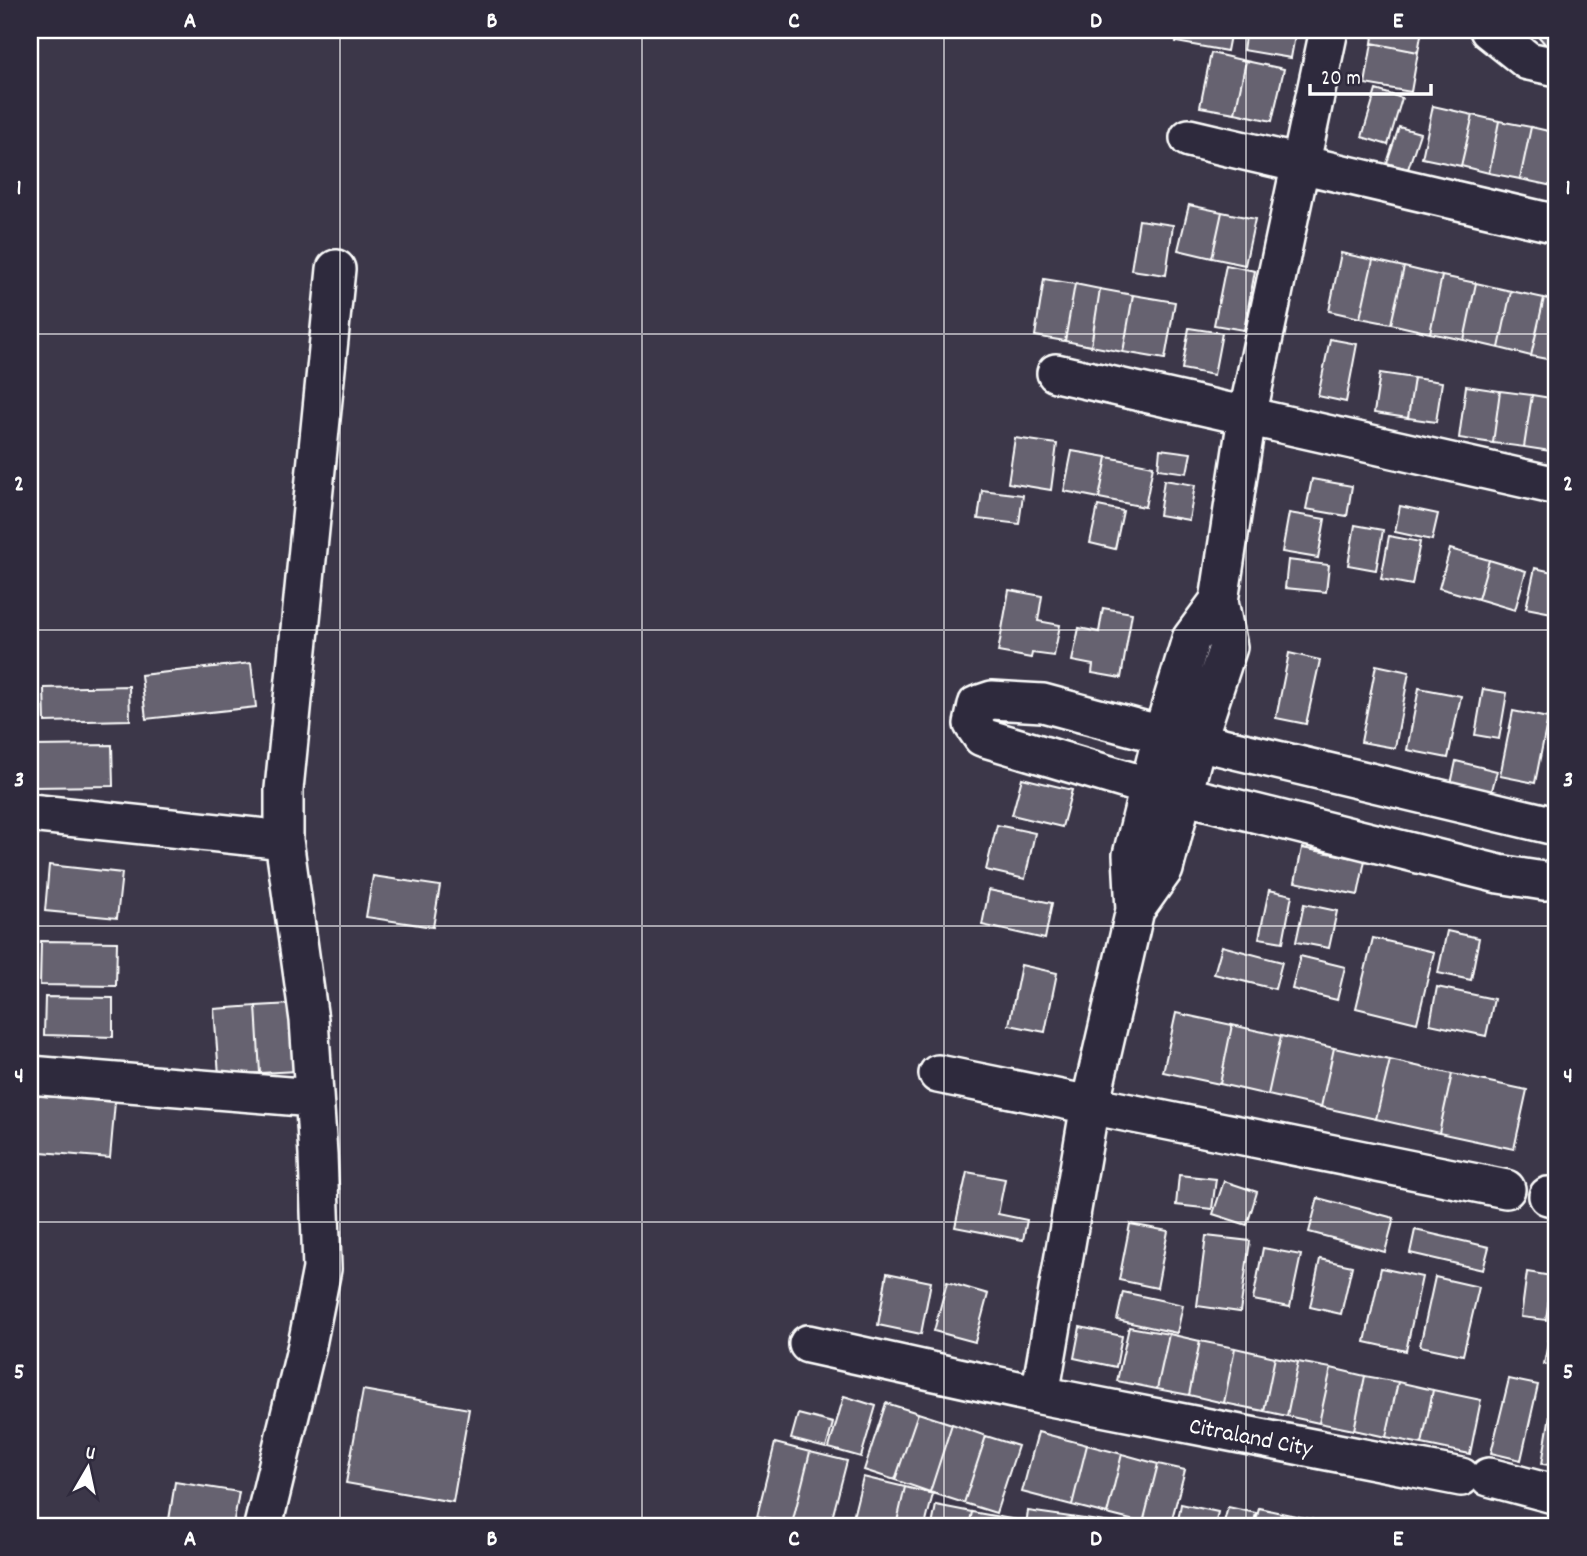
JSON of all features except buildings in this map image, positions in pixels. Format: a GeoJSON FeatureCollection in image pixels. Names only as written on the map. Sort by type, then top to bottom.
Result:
{"type":"FeatureCollection","features":[{"type":"Feature","properties":{"kind":"street"},"geometry":{"type":"LineString","coordinates":[[1040,1395],[1090,1105],[1135,910],[1132,855],[1166,791],[1180,738],[1191,639],[1219,601],[1247,417],[1329,30]]}},
{"type":"Feature","properties":{"kind":"street"},"geometry":{"type":"LineString","coordinates":[[1489,30],[1528,61],[1557,66]]}},
{"type":"Feature","properties":{"kind":"street"},"geometry":{"type":"LineString","coordinates":[[1189,138],[1557,224]]}},
{"type":"Feature","properties":{"kind":"street"},"geometry":{"type":"LineString","coordinates":[[263,1526],[307,1345],[322,1269],[309,1020],[284,840],[284,789],[336,269]]}},
{"type":"Feature","properties":{"kind":"street"},"geometry":{"type":"LineString","coordinates":[[1056,373],[1557,486]]}},
{"type":"Feature","properties":{"kind":"street"},"geometry":{"type":"LineString","coordinates":[[992,699],[1043,704],[1180,738],[1554,822],[1543,842],[1540,862],[1551,888],[1166,791],[982,737],[973,724],[977,705],[992,699]]}},
{"type":"Feature","properties":{"kind":"street"},"geometry":{"type":"LineString","coordinates":[[30,813],[284,840]]}},
{"type":"Feature","properties":{"kind":"street"},"geometry":{"type":"LineString","coordinates":[[30,1074],[313,1098]]}},
{"type":"Feature","properties":{"kind":"street"},"geometry":{"type":"LineString","coordinates":[[938,1074],[1506,1189]]}},
{"type":"Feature","properties":{"kind":"street","name":"Citraland City"},"geometry":{"type":"LineString","coordinates":[[808,1344],[1040,1395],[1475,1477],[1557,1495]]}}]}
